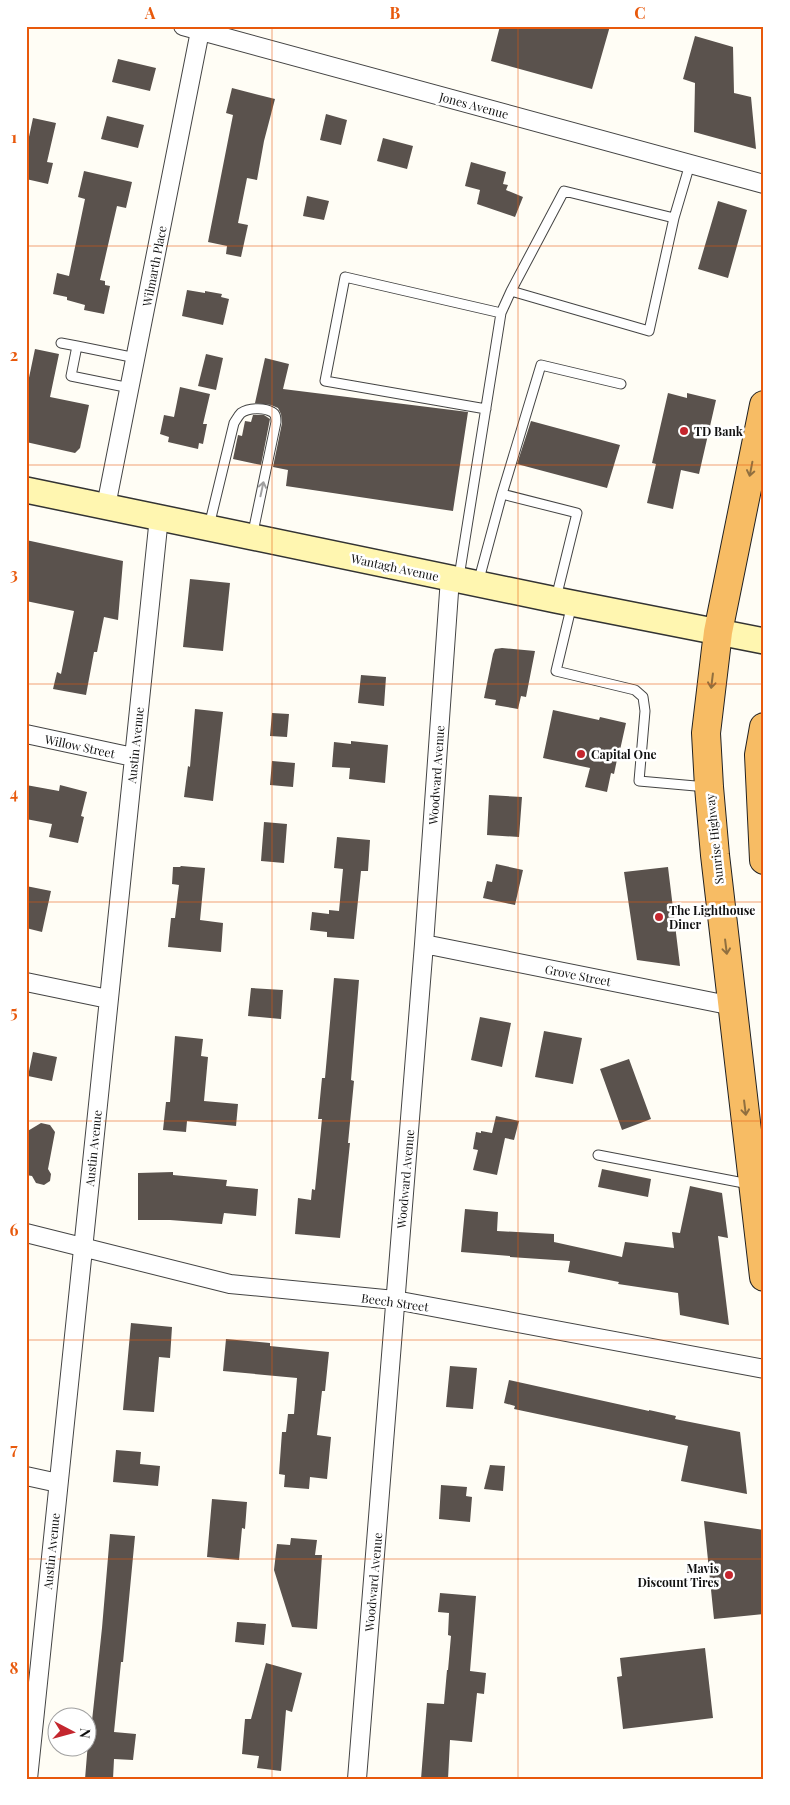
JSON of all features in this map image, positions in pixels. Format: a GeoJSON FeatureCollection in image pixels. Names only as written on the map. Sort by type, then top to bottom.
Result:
{"type":"FeatureCollection","features":[{"type":"Feature","properties":{"kind":"highway","name":"Sunrise Highway"},"geometry":{"type":"LineString","coordinates":[[764,404],[718,632],[706,733],[708,787],[764,1277]]}},
{"type":"Feature","properties":{"kind":"highway"},"geometry":{"type":"LineString","coordinates":[[764,727],[759,755],[764,860]]}},
{"type":"Feature","properties":{"kind":"main road","name":"Wantagh Avenue"},"geometry":{"type":"LineString","coordinates":[[26,490],[564,602],[764,641]]}},
{"type":"Feature","properties":{"kind":"street","name":"Jones Avenue"},"geometry":{"type":"LineString","coordinates":[[195,28],[764,184]]}},
{"type":"Feature","properties":{"kind":"street","name":"Wilmarth Place"},"geometry":{"type":"LineString","coordinates":[[106,506],[136,358],[195,28]]}},
{"type":"Feature","properties":{"kind":"street","name":"Austin Avenue"},"geometry":{"type":"LineString","coordinates":[[28,1779],[30,1721],[58,1483],[159,517]]}},
{"type":"Feature","properties":{"kind":"street","name":"Woodward Avenue"},"geometry":{"type":"LineString","coordinates":[[357,1779],[424,944],[462,581]]}},
{"type":"Feature","properties":{"kind":"street","name":"Willow Street"},"geometry":{"type":"LineString","coordinates":[[26,734],[133,757]]}},
{"type":"Feature","properties":{"kind":"street","name":"Grove Street"},"geometry":{"type":"LineString","coordinates":[[424,944],[733,1006]]}},
{"type":"Feature","properties":{"kind":"street"},"geometry":{"type":"LineString","coordinates":[[26,982],[108,999]]}},
{"type":"Feature","properties":{"kind":"street","name":"Beech Street"},"geometry":{"type":"LineString","coordinates":[[26,1233],[230,1284],[395,1300],[764,1369]]}},
{"type":"Feature","properties":{"kind":"street"},"geometry":{"type":"LineString","coordinates":[[26,1476],[58,1483]]}},
{"type":"Feature","properties":{"kind":"lane"},"geometry":{"type":"LineString","coordinates":[[510,291],[649,331],[674,218],[690,164]]}},
{"type":"Feature","properties":{"kind":"lane"},"geometry":{"type":"LineString","coordinates":[[462,581],[501,313],[510,291],[564,191],[674,218]]}},
{"type":"Feature","properties":{"kind":"lane"},"geometry":{"type":"LineString","coordinates":[[486,409],[325,381],[345,278],[501,313]]}},
{"type":"Feature","properties":{"kind":"lane"},"geometry":{"type":"LineString","coordinates":[[61,343],[136,358]]}},
{"type":"Feature","properties":{"kind":"lane"},"geometry":{"type":"LineString","coordinates":[[77,346],[72,376],[130,388]]}},
{"type":"Feature","properties":{"kind":"lane"},"geometry":{"type":"LineString","coordinates":[[462,581],[502,494],[541,365],[621,384]]}},
{"type":"Feature","properties":{"kind":"lane"},"geometry":{"type":"LineString","coordinates":[[209,528],[234,423],[240,414],[247,410],[266,410],[276,416],[276,422],[252,537]]}},
{"type":"Feature","properties":{"kind":"lane"},"geometry":{"type":"LineString","coordinates":[[502,494],[577,513],[556,671],[634,690],[643,697],[645,712],[639,781],[708,787]]}},
{"type":"Feature","properties":{"kind":"lane"},"geometry":{"type":"LineString","coordinates":[[598,1155],[754,1185]]}},
{"type":"Feature","properties":{"kind":"building"},"geometry":{"type":"Polygon","coordinates":[[[500,26],[610,26],[592,89],[491,61],[500,26]]]}},
{"type":"Feature","properties":{"kind":"building"},"geometry":{"type":"Polygon","coordinates":[[[695,36],[733,47],[734,93],[751,97],[756,149],[694,132],[695,83],[683,79],[695,36]]]}},
{"type":"Feature","properties":{"kind":"building"},"geometry":{"type":"Polygon","coordinates":[[[118,59],[156,68],[150,91],[112,82],[118,59]]]}},
{"type":"Feature","properties":{"kind":"building"},"geometry":{"type":"Polygon","coordinates":[[[232,88],[275,99],[264,141],[257,180],[247,178],[238,223],[248,225],[241,257],[226,254],[227,246],[208,242],[233,115],[226,113],[232,88]]]}},
{"type":"Feature","properties":{"kind":"building"},"geometry":{"type":"Polygon","coordinates":[[[326,114],[347,120],[341,145],[320,140],[326,114]]]}},
{"type":"Feature","properties":{"kind":"building"},"geometry":{"type":"Polygon","coordinates":[[[107,116],[144,125],[138,148],[101,139],[107,116]]]}},
{"type":"Feature","properties":{"kind":"building"},"geometry":{"type":"Polygon","coordinates":[[[33,118],[56,123],[47,162],[53,163],[48,184],[26,179],[26,151],[33,118]]]}},
{"type":"Feature","properties":{"kind":"building"},"geometry":{"type":"Polygon","coordinates":[[[383,138],[413,146],[407,169],[377,161],[383,138]]]}},
{"type":"Feature","properties":{"kind":"building"},"geometry":{"type":"Polygon","coordinates":[[[471,162],[506,172],[503,184],[508,185],[506,190],[523,197],[515,217],[477,204],[480,190],[465,186],[471,162]]]}},
{"type":"Feature","properties":{"kind":"building"},"geometry":{"type":"Polygon","coordinates":[[[84,171],[132,182],[126,208],[117,206],[100,280],[105,281],[105,285],[110,286],[104,314],[84,310],[85,305],[67,300],[67,297],[53,294],[57,273],[69,276],[85,199],[78,197],[84,171]]]}},
{"type":"Feature","properties":{"kind":"building"},"geometry":{"type":"Polygon","coordinates":[[[307,196],[329,201],[324,220],[303,216],[307,196]]]}},
{"type":"Feature","properties":{"kind":"building"},"geometry":{"type":"Polygon","coordinates":[[[718,201],[747,210],[728,278],[698,269],[718,201]]]}},
{"type":"Feature","properties":{"kind":"building"},"geometry":{"type":"Polygon","coordinates":[[[187,290],[222,294],[221,297],[229,299],[223,325],[182,316],[187,290]]]}},
{"type":"Feature","properties":{"kind":"building"},"geometry":{"type":"Polygon","coordinates":[[[35,349],[59,354],[50,397],[89,405],[80,448],[75,453],[26,442],[26,392],[35,349]]]}},
{"type":"Feature","properties":{"kind":"building"},"geometry":{"type":"Polygon","coordinates":[[[206,354],[223,358],[216,390],[198,386],[206,354]]]}},
{"type":"Feature","properties":{"kind":"building"},"geometry":{"type":"Polygon","coordinates":[[[265,358],[289,364],[283,389],[468,412],[453,511],[286,486],[288,470],[273,467],[282,423],[281,414],[278,408],[271,405],[255,403],[265,358]]]}},
{"type":"Feature","properties":{"kind":"building"},"geometry":{"type":"Polygon","coordinates":[[[180,387],[210,394],[203,424],[207,424],[203,444],[199,443],[198,449],[168,442],[169,437],[160,434],[164,415],[174,417],[180,387]]]}},
{"type":"Feature","properties":{"kind":"building","name":"TD Bank"},"geometry":{"type":"Polygon","coordinates":[[[668,393],[687,398],[687,393],[716,400],[699,474],[681,470],[673,509],[647,503],[656,464],[652,463],[668,393]]]}},
{"type":"Feature","properties":{"kind":"building"},"geometry":{"type":"Polygon","coordinates":[[[253,415],[264,415],[270,419],[261,465],[233,459],[238,435],[242,436],[245,421],[251,422],[253,415]]]}},
{"type":"Feature","properties":{"kind":"building"},"geometry":{"type":"Polygon","coordinates":[[[531,421],[620,445],[607,488],[517,464],[531,421]]]}},
{"type":"Feature","properties":{"kind":"building"},"geometry":{"type":"Polygon","coordinates":[[[26,540],[123,561],[118,620],[104,617],[97,652],[94,652],[86,695],[53,689],[57,672],[61,674],[74,611],[26,601],[26,540]]]}},
{"type":"Feature","properties":{"kind":"building"},"geometry":{"type":"Polygon","coordinates":[[[190,579],[230,583],[223,651],[183,647],[190,579]]]}},
{"type":"Feature","properties":{"kind":"building"},"geometry":{"type":"Polygon","coordinates":[[[495,649],[535,651],[526,697],[521,696],[518,709],[495,705],[496,700],[484,698],[493,654],[495,649]]]}},
{"type":"Feature","properties":{"kind":"building"},"geometry":{"type":"Polygon","coordinates":[[[361,675],[386,677],[384,706],[358,703],[361,675]]]}},
{"type":"Feature","properties":{"kind":"building"},"geometry":{"type":"Polygon","coordinates":[[[195,709],[223,712],[213,801],[184,797],[188,766],[190,767],[195,709]]]}},
{"type":"Feature","properties":{"kind":"building","name":"Capital One"},"geometry":{"type":"Polygon","coordinates":[[[553,710],[599,720],[600,717],[626,723],[614,774],[611,773],[607,792],[585,787],[590,768],[543,758],[553,710]]]}},
{"type":"Feature","properties":{"kind":"building"},"geometry":{"type":"Polygon","coordinates":[[[272,713],[289,714],[287,737],[270,736],[272,713]]]}},
{"type":"Feature","properties":{"kind":"building"},"geometry":{"type":"Polygon","coordinates":[[[351,741],[388,745],[385,783],[349,779],[350,768],[332,767],[334,742],[351,744],[351,741]]]}},
{"type":"Feature","properties":{"kind":"building"},"geometry":{"type":"Polygon","coordinates":[[[272,761],[295,763],[293,787],[270,785],[272,761]]]}},
{"type":"Feature","properties":{"kind":"building"},"geometry":{"type":"Polygon","coordinates":[[[26,785],[59,791],[60,785],[87,792],[81,816],[84,817],[78,843],[49,837],[52,824],[26,819],[26,785]]]}},
{"type":"Feature","properties":{"kind":"building"},"geometry":{"type":"Polygon","coordinates":[[[489,795],[522,797],[519,837],[487,835],[489,795]]]}},
{"type":"Feature","properties":{"kind":"building"},"geometry":{"type":"Polygon","coordinates":[[[264,822],[287,824],[284,863],[261,861],[264,822]]]}},
{"type":"Feature","properties":{"kind":"building"},"geometry":{"type":"Polygon","coordinates":[[[337,837],[370,840],[368,871],[361,871],[354,939],[327,937],[327,932],[310,930],[312,912],[329,914],[329,910],[339,911],[343,869],[334,868],[337,837]]]}},
{"type":"Feature","properties":{"kind":"building"},"geometry":{"type":"Polygon","coordinates":[[[496,864],[523,870],[515,905],[483,898],[487,881],[492,882],[496,864]]]}},
{"type":"Feature","properties":{"kind":"building"},"geometry":{"type":"Polygon","coordinates":[[[173,867],[205,868],[200,920],[223,923],[221,952],[168,947],[171,918],[175,918],[179,885],[172,884],[173,867]]]}},
{"type":"Feature","properties":{"kind":"building"},"geometry":{"type":"Polygon","coordinates":[[[668,867],[680,966],[637,960],[624,872],[668,867]]]}},
{"type":"Feature","properties":{"kind":"building"},"geometry":{"type":"Polygon","coordinates":[[[26,886],[51,891],[42,932],[26,928],[26,886]]]}},
{"type":"Feature","properties":{"kind":"building"},"geometry":{"type":"Polygon","coordinates":[[[334,978],[359,980],[351,1080],[354,1081],[348,1143],[350,1143],[340,1238],[295,1234],[298,1198],[311,1200],[312,1189],[315,1190],[322,1119],[318,1119],[322,1078],[325,1078],[334,978]]]}},
{"type":"Feature","properties":{"kind":"building"},"geometry":{"type":"Polygon","coordinates":[[[251,988],[283,990],[281,1019],[248,1016],[251,988]]]}},
{"type":"Feature","properties":{"kind":"building"},"geometry":{"type":"Polygon","coordinates":[[[480,1017],[511,1023],[502,1067],[471,1060],[480,1017]]]}},
{"type":"Feature","properties":{"kind":"building"},"geometry":{"type":"Polygon","coordinates":[[[544,1031],[582,1038],[573,1084],[535,1077],[544,1031]]]}},
{"type":"Feature","properties":{"kind":"building"},"geometry":{"type":"Polygon","coordinates":[[[175,1036],[203,1039],[201,1056],[208,1057],[204,1101],[238,1104],[236,1126],[187,1121],[186,1132],[163,1130],[166,1102],[170,1102],[175,1036]]]}},
{"type":"Feature","properties":{"kind":"building"},"geometry":{"type":"Polygon","coordinates":[[[33,1052],[57,1057],[52,1081],[28,1076],[33,1052]]]}},
{"type":"Feature","properties":{"kind":"building"},"geometry":{"type":"Polygon","coordinates":[[[629,1059],[651,1119],[622,1130],[600,1069],[629,1059]]]}},
{"type":"Feature","properties":{"kind":"building"},"geometry":{"type":"Polygon","coordinates":[[[496,1116],[519,1121],[514,1140],[505,1138],[497,1175],[473,1170],[478,1150],[473,1149],[476,1132],[492,1133],[496,1116]]]}},
{"type":"Feature","properties":{"kind":"building"},"geometry":{"type":"Polygon","coordinates":[[[41,1123],[50,1125],[55,1132],[48,1169],[51,1174],[50,1181],[44,1185],[36,1183],[32,1176],[26,1175],[26,1132],[41,1123]]]}},
{"type":"Feature","properties":{"kind":"building"},"geometry":{"type":"Polygon","coordinates":[[[602,1169],[651,1179],[648,1197],[598,1187],[602,1169]]]}},
{"type":"Feature","properties":{"kind":"building"},"geometry":{"type":"Polygon","coordinates":[[[173,1172],[173,1175],[227,1180],[226,1186],[258,1189],[256,1216],[224,1213],[222,1224],[170,1220],[138,1220],[138,1173],[173,1172]]]}},
{"type":"Feature","properties":{"kind":"building"},"geometry":{"type":"Polygon","coordinates":[[[690,1186],[722,1193],[728,1238],[718,1236],[729,1325],[680,1315],[678,1293],[618,1284],[619,1282],[568,1272],[570,1261],[461,1252],[465,1209],[498,1212],[497,1231],[554,1234],[554,1242],[622,1257],[625,1242],[674,1248],[672,1232],[680,1233],[690,1186]]]}},
{"type":"Feature","properties":{"kind":"building"},"geometry":{"type":"Polygon","coordinates":[[[131,1323],[172,1327],[170,1358],[159,1357],[154,1412],[123,1410],[131,1323]]]}},
{"type":"Feature","properties":{"kind":"building"},"geometry":{"type":"Polygon","coordinates":[[[226,1339],[270,1343],[270,1346],[329,1352],[325,1391],[322,1391],[317,1435],[331,1437],[327,1479],[310,1477],[309,1489],[284,1487],[285,1475],[279,1474],[282,1432],[286,1432],[288,1414],[294,1414],[297,1378],[223,1371],[226,1339]]]}},
{"type":"Feature","properties":{"kind":"building"},"geometry":{"type":"Polygon","coordinates":[[[450,1366],[477,1368],[473,1409],[446,1407],[450,1366]]]}},
{"type":"Feature","properties":{"kind":"building"},"geometry":{"type":"Polygon","coordinates":[[[509,1380],[676,1416],[675,1419],[740,1432],[747,1494],[681,1481],[688,1446],[514,1409],[515,1406],[504,1403],[509,1380]]]}},
{"type":"Feature","properties":{"kind":"building"},"geometry":{"type":"Polygon","coordinates":[[[116,1450],[141,1452],[140,1464],[160,1466],[158,1486],[113,1482],[116,1450]]]}},
{"type":"Feature","properties":{"kind":"building"},"geometry":{"type":"Polygon","coordinates":[[[490,1465],[505,1466],[503,1491],[484,1489],[490,1465]]]}},
{"type":"Feature","properties":{"kind":"building"},"geometry":{"type":"Polygon","coordinates":[[[441,1485],[467,1487],[466,1496],[472,1497],[470,1522],[439,1519],[441,1485]]]}},
{"type":"Feature","properties":{"kind":"building"},"geometry":{"type":"Polygon","coordinates":[[[212,1499],[247,1502],[245,1529],[242,1528],[239,1560],[207,1557],[212,1499]]]}},
{"type":"Feature","properties":{"kind":"building"},"geometry":{"type":"Polygon","coordinates":[[[704,1521],[764,1530],[764,1614],[714,1619],[704,1521]]]}},
{"type":"Feature","properties":{"kind":"building"},"geometry":{"type":"Polygon","coordinates":[[[110,1534],[135,1536],[114,1732],[136,1734],[133,1760],[114,1759],[113,1779],[85,1779],[87,1758],[98,1758],[98,1708],[93,1708],[110,1534]]]}},
{"type":"Feature","properties":{"kind":"building"},"geometry":{"type":"Polygon","coordinates":[[[291,1538],[317,1540],[315,1555],[322,1555],[317,1629],[292,1627],[274,1570],[277,1544],[290,1545],[291,1538]]]}},
{"type":"Feature","properties":{"kind":"building"},"geometry":{"type":"Polygon","coordinates":[[[440,1593],[476,1596],[470,1671],[486,1673],[484,1694],[477,1693],[472,1742],[450,1740],[448,1779],[421,1779],[427,1703],[444,1704],[448,1670],[451,1636],[448,1635],[449,1613],[438,1612],[440,1593]]]}},
{"type":"Feature","properties":{"kind":"building"},"geometry":{"type":"Polygon","coordinates":[[[237,1622],[266,1624],[264,1645],[235,1642],[237,1622]]]}},
{"type":"Feature","properties":{"kind":"building"},"geometry":{"type":"Polygon","coordinates":[[[705,1648],[713,1718],[623,1729],[617,1677],[622,1676],[620,1658],[705,1648]]]}},
{"type":"Feature","properties":{"kind":"building"},"geometry":{"type":"Polygon","coordinates":[[[266,1663],[302,1673],[292,1712],[286,1710],[281,1771],[257,1768],[259,1756],[242,1754],[245,1719],[251,1719],[266,1663]]]}},
{"type":"Feature","properties":{"kind":"place","name":"TD Bank"},"geometry":{"type":"Point","coordinates":[684,431]}},
{"type":"Feature","properties":{"kind":"place","name":"Capital One"},"geometry":{"type":"Point","coordinates":[581,754]}},
{"type":"Feature","properties":{"kind":"place","name":"The Lighthouse Diner"},"geometry":{"type":"Point","coordinates":[659,917]}},
{"type":"Feature","properties":{"kind":"place","name":"Mavis Discount Tires"},"geometry":{"type":"Point","coordinates":[729,1575]}}]}
